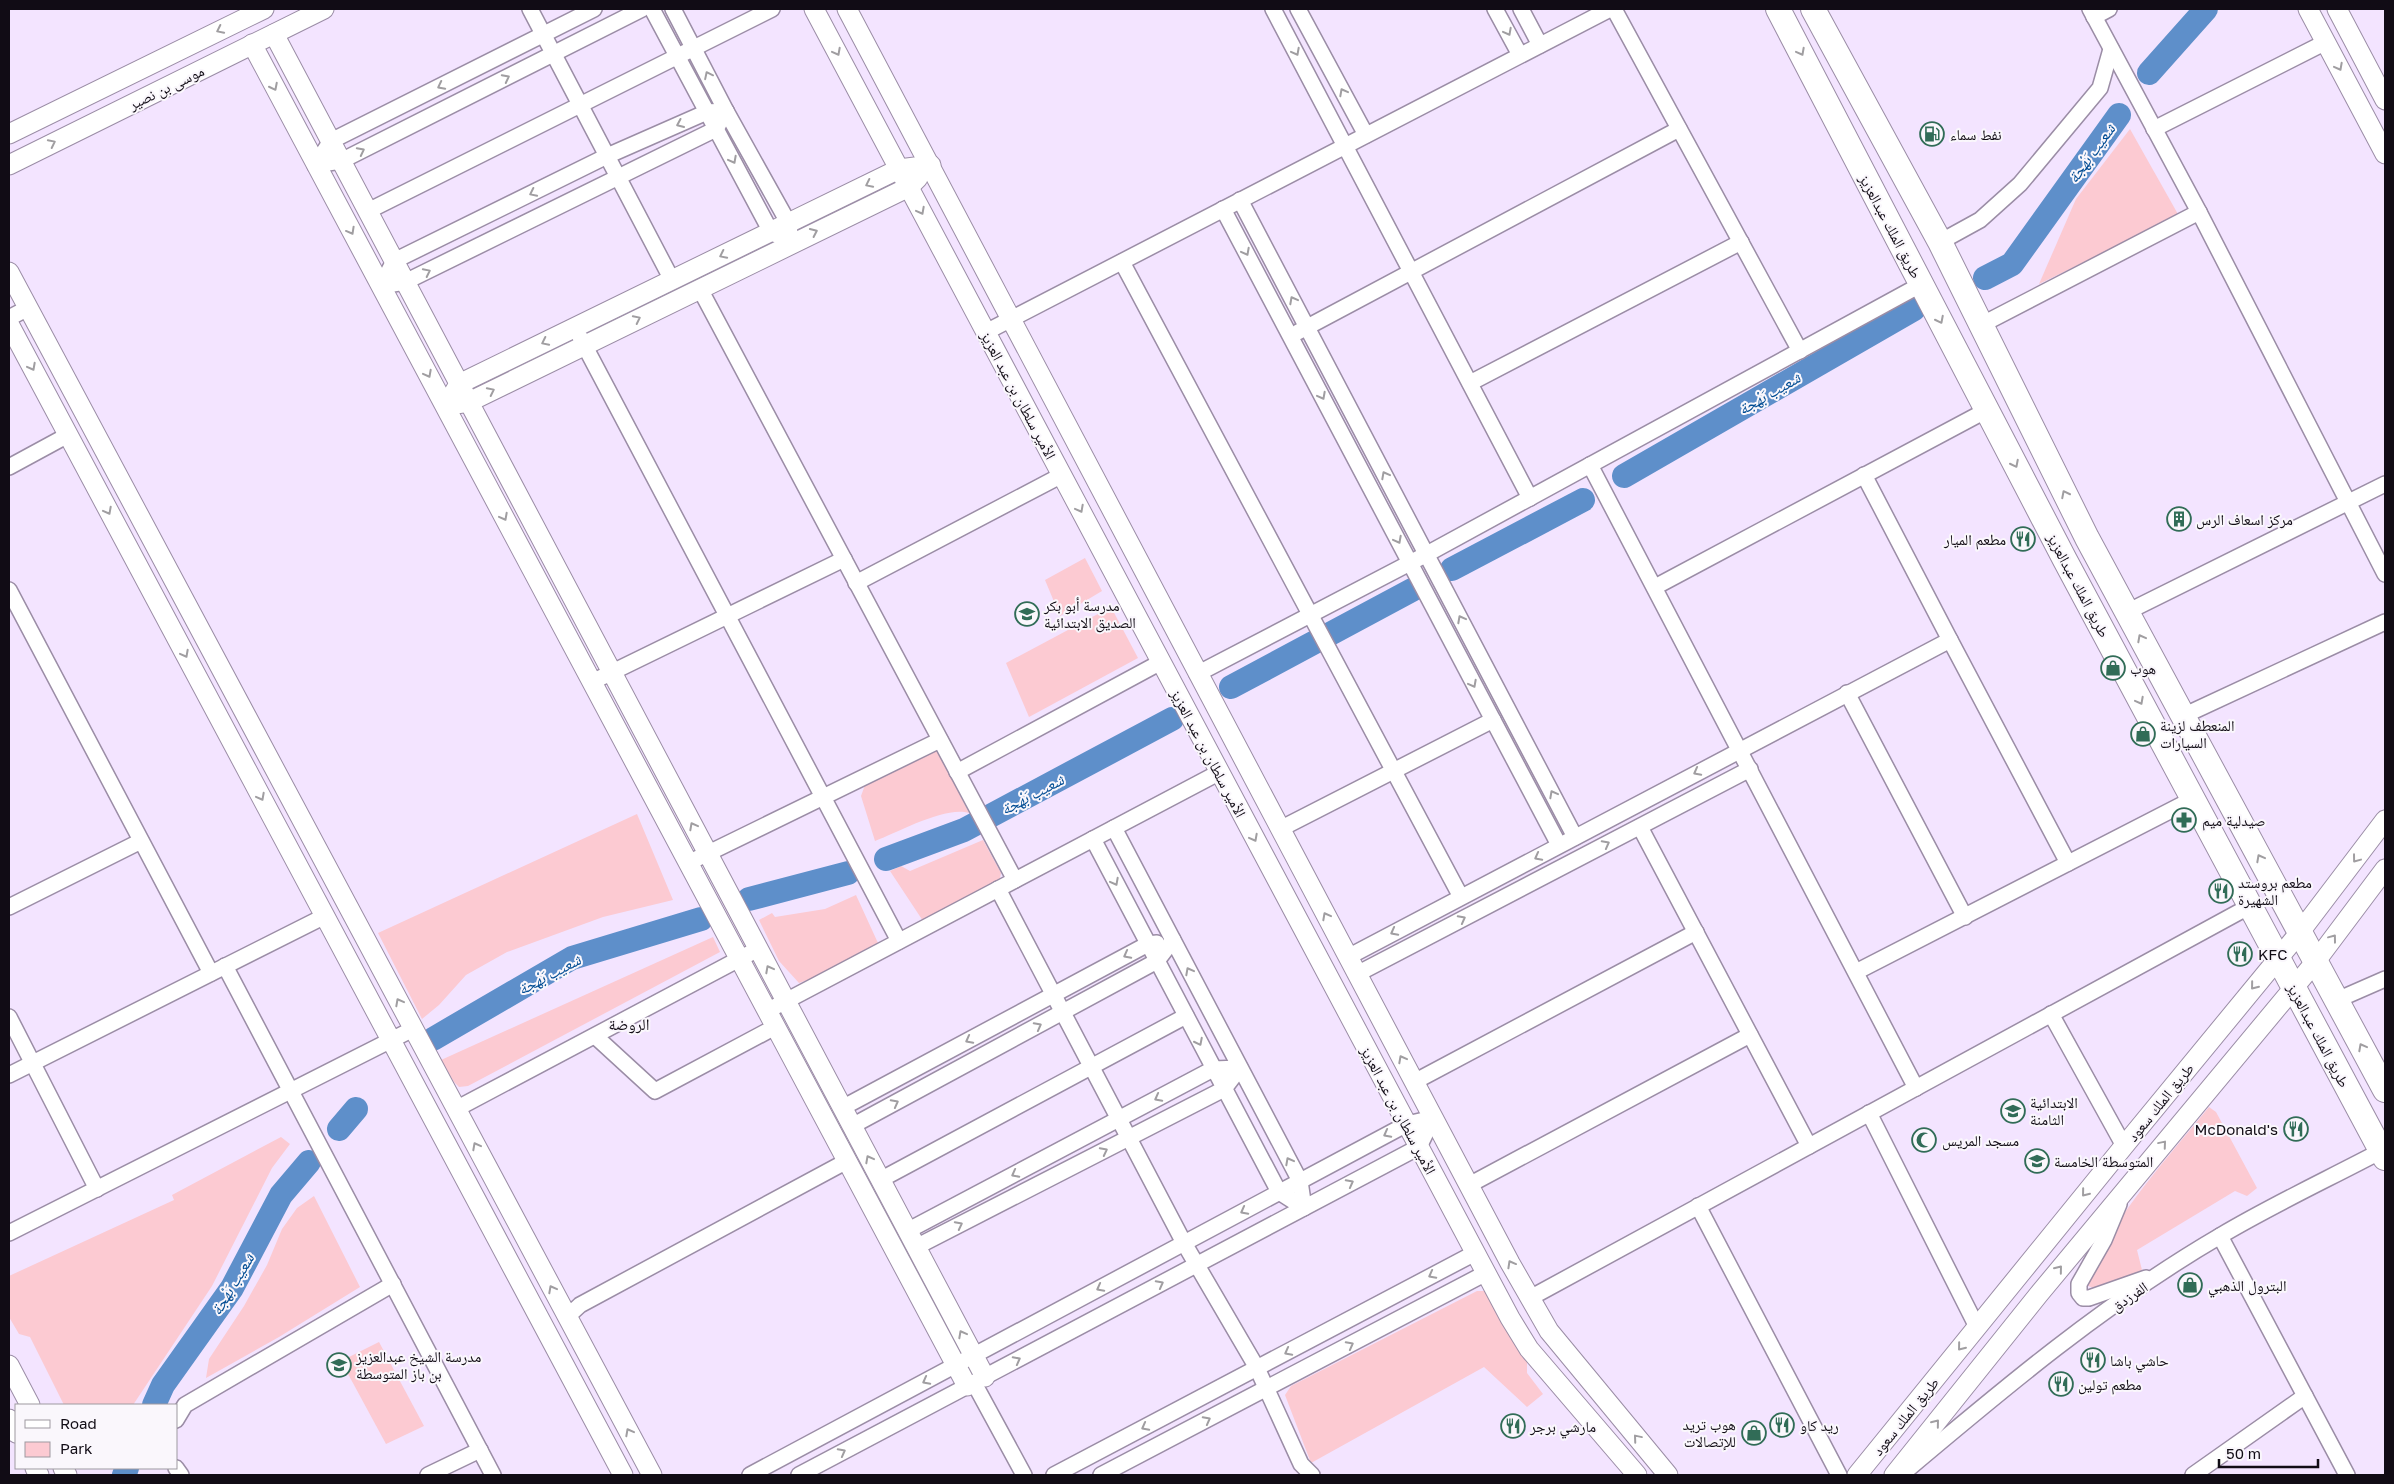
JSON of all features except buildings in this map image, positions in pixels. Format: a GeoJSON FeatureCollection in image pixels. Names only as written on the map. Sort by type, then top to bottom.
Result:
{"type":"FeatureCollection","features":[{"type":"Feature","properties":{"kind":"highway","name":"طريق الملك عبدالعزيز"},"geometry":{"type":"LineString","coordinates":[[1778,9],[1987,410],[2383,1155]]}},
{"type":"Feature","properties":{"kind":"highway","name":"طريق الملك عبدالعزيز"},"geometry":{"type":"LineString","coordinates":[[1814,9],[1940,242],[2087,538],[2385,1090]]}},
{"type":"Feature","properties":{"kind":"street","name":"موسى بن نصير"},"geometry":{"type":"LineString","coordinates":[[9,134],[264,9]]}},
{"type":"Feature","properties":{"kind":"street","name":"موسى بن نصير"},"geometry":{"type":"LineString","coordinates":[[9,165],[324,9]]}},
{"type":"Feature","properties":{"kind":"street"},"geometry":{"type":"LineString","coordinates":[[530,9],[672,280]]}},
{"type":"Feature","properties":{"kind":"street"},"geometry":{"type":"LineString","coordinates":[[315,166],[331,141],[594,9]]}},
{"type":"Feature","properties":{"kind":"street"},"geometry":{"type":"LineString","coordinates":[[315,166],[341,161],[642,9]]}},
{"type":"Feature","properties":{"kind":"street"},"geometry":{"type":"LineString","coordinates":[[652,9],[771,232],[791,243]]}},
{"type":"Feature","properties":{"kind":"street"},"geometry":{"type":"LineString","coordinates":[[673,9],[726,112],[789,224],[791,243]]}},
{"type":"Feature","properties":{"kind":"street"},"geometry":{"type":"LineString","coordinates":[[368,211],[772,9]]}},
{"type":"Feature","properties":{"kind":"street","name":"الأمير سلطان بن عبد العزيز"},"geometry":{"type":"LineString","coordinates":[[814,9],[1486,1273],[1529,1349],[1637,1475]]}},
{"type":"Feature","properties":{"kind":"street","name":"الأمير سلطان بن عبد العزيز"},"geometry":{"type":"LineString","coordinates":[[847,9],[931,165],[1432,1118],[1548,1331],[1668,1475]]}},
{"type":"Feature","properties":{"kind":"street"},"geometry":{"type":"LineString","coordinates":[[1273,9],[1530,498]]}},
{"type":"Feature","properties":{"kind":"street"},"geometry":{"type":"LineString","coordinates":[[1298,9],[1366,135]]}},
{"type":"Feature","properties":{"kind":"street"},"geometry":{"type":"LineString","coordinates":[[1495,9],[1520,55]]}},
{"type":"Feature","properties":{"kind":"street"},"geometry":{"type":"LineString","coordinates":[[1520,9],[1540,45]]}},
{"type":"Feature","properties":{"kind":"street"},"geometry":{"type":"LineString","coordinates":[[986,332],[1610,9]]}},
{"type":"Feature","properties":{"kind":"street"},"geometry":{"type":"LineString","coordinates":[[1614,9],[1800,351]]}},
{"type":"Feature","properties":{"kind":"street"},"geometry":{"type":"LineString","coordinates":[[2108,9],[2092,13],[2199,212],[2385,574]]}},
{"type":"Feature","properties":{"kind":"street"},"geometry":{"type":"LineString","coordinates":[[2308,9],[2385,154]]}},
{"type":"Feature","properties":{"kind":"street"},"geometry":{"type":"LineString","coordinates":[[2337,9],[2385,100]]}},
{"type":"Feature","properties":{"kind":"street"},"geometry":{"type":"LineString","coordinates":[[274,34],[973,1356],[975,1382]]}},
{"type":"Feature","properties":{"kind":"street"},"geometry":{"type":"LineString","coordinates":[[2154,129],[2326,42]]}},
{"type":"Feature","properties":{"kind":"street"},"geometry":{"type":"LineString","coordinates":[[252,44],[315,166],[381,286],[955,1365],[975,1382],[1024,1475]]}},
{"type":"Feature","properties":{"kind":"street"},"geometry":{"type":"LineString","coordinates":[[1940,242],[1980,220],[2020,184],[2100,88],[2111,49]]}},
{"type":"Feature","properties":{"kind":"street"},"geometry":{"type":"LineString","coordinates":[[381,286],[394,261],[607,156],[707,112],[726,112]]}},
{"type":"Feature","properties":{"kind":"street"},"geometry":{"type":"LineString","coordinates":[[381,286],[405,282],[716,128],[726,112]]}},
{"type":"Feature","properties":{"kind":"street"},"geometry":{"type":"LineString","coordinates":[[1290,337],[1679,129]]}},
{"type":"Feature","properties":{"kind":"street"},"geometry":{"type":"LineString","coordinates":[[445,406],[459,384],[899,169],[931,165]]}},
{"type":"Feature","properties":{"kind":"street"},"geometry":{"type":"LineString","coordinates":[[445,406],[469,402],[908,187],[931,165]]}},
{"type":"Feature","properties":{"kind":"street"},"geometry":{"type":"LineString","coordinates":[[1240,200],[1575,837]]}},
{"type":"Feature","properties":{"kind":"street"},"geometry":{"type":"LineString","coordinates":[[1223,209],[1559,845]]}},
{"type":"Feature","properties":{"kind":"street"},"geometry":{"type":"LineString","coordinates":[[1980,325],[2199,212]]}},
{"type":"Feature","properties":{"kind":"street"},"geometry":{"type":"LineString","coordinates":[[1470,383],[1741,242]]}},
{"type":"Feature","properties":{"kind":"street"},"geometry":{"type":"LineString","coordinates":[[1122,262],[1461,897]]}},
{"type":"Feature","properties":{"kind":"street"},"geometry":{"type":"LineString","coordinates":[[9,272],[652,1475]]}},
{"type":"Feature","properties":{"kind":"street"},"geometry":{"type":"LineString","coordinates":[[1197,674],[1313,620],[1410,563],[1922,284]]}},
{"type":"Feature","properties":{"kind":"street"},"geometry":{"type":"LineString","coordinates":[[700,289],[1015,880]]}},
{"type":"Feature","properties":{"kind":"street"},"geometry":{"type":"LineString","coordinates":[[9,318],[28,308]]}},
{"type":"Feature","properties":{"kind":"street"},"geometry":{"type":"LineString","coordinates":[[9,324],[623,1475]]}},
{"type":"Feature","properties":{"kind":"street"},"geometry":{"type":"LineString","coordinates":[[575,328],[900,941]]}},
{"type":"Feature","properties":{"kind":"street"},"geometry":{"type":"LineString","coordinates":[[1655,587],[1987,410]]}},
{"type":"Feature","properties":{"kind":"street"},"geometry":{"type":"LineString","coordinates":[[9,467],[68,435]]}},
{"type":"Feature","properties":{"kind":"street"},"geometry":{"type":"LineString","coordinates":[[1590,465],[1916,1088]]}},
{"type":"Feature","properties":{"kind":"street"},"geometry":{"type":"LineString","coordinates":[[856,582],[1062,475]]}},
{"type":"Feature","properties":{"kind":"street"},"geometry":{"type":"LineString","coordinates":[[1864,475],[2068,863]]}},
{"type":"Feature","properties":{"kind":"street"},"geometry":{"type":"LineString","coordinates":[[2127,612],[2385,484]]}},
{"type":"Feature","properties":{"kind":"street"},"geometry":{"type":"LineString","coordinates":[[592,682],[844,559]]}},
{"type":"Feature","properties":{"kind":"street"},"geometry":{"type":"LineString","coordinates":[[9,590],[211,973]]}},
{"type":"Feature","properties":{"kind":"street"},"geometry":{"type":"LineString","coordinates":[[2183,716],[2385,622]]}},
{"type":"Feature","properties":{"kind":"street"},"geometry":{"type":"LineString","coordinates":[[1348,957],[1950,640]]}},
{"type":"Feature","properties":{"kind":"street"},"geometry":{"type":"LineString","coordinates":[[957,772],[1161,662]]}},
{"type":"Feature","properties":{"kind":"street"},"geometry":{"type":"LineString","coordinates":[[1847,693],[1965,917]]}},
{"type":"Feature","properties":{"kind":"street"},"geometry":{"type":"LineString","coordinates":[[1280,829],[1493,720]]}},
{"type":"Feature","properties":{"kind":"street"},"geometry":{"type":"LineString","coordinates":[[688,863],[940,740]]}},
{"type":"Feature","properties":{"kind":"street"},"geometry":{"type":"LineString","coordinates":[[1357,974],[1750,769]]}},
{"type":"Feature","properties":{"kind":"street"},"geometry":{"type":"LineString","coordinates":[[594,1036],[655,1091],[771,1019],[786,1001],[1220,772]]}},
{"type":"Feature","properties":{"kind":"street"},"geometry":{"type":"LineString","coordinates":[[1856,972],[2193,799]]}},
{"type":"Feature","properties":{"kind":"street","name":"طريق الملك سعود"},"geometry":{"type":"LineString","coordinates":[[1857,1475],[2300,932],[2385,820]]}},
{"type":"Feature","properties":{"kind":"street"},"geometry":{"type":"LineString","coordinates":[[1640,827],[1809,1146]]}},
{"type":"Feature","properties":{"kind":"street"},"geometry":{"type":"LineString","coordinates":[[1114,828],[1300,1181],[1304,1208]]}},
{"type":"Feature","properties":{"kind":"street"},"geometry":{"type":"LineString","coordinates":[[1093,839],[1279,1192],[1304,1208]]}},
{"type":"Feature","properties":{"kind":"street"},"geometry":{"type":"LineString","coordinates":[[9,907],[141,841]]}},
{"type":"Feature","properties":{"kind":"street","name":"طريق الملك سعود"},"geometry":{"type":"LineString","coordinates":[[1894,1475],[2126,1188],[2293,986],[2316,961],[2385,869]]}},
{"type":"Feature","properties":{"kind":"street"},"geometry":{"type":"LineString","coordinates":[[998,889],[1184,1243],[1257,1368],[1302,1464],[1312,1475]]}},
{"type":"Feature","properties":{"kind":"street"},"geometry":{"type":"LineString","coordinates":[[1530,1298],[2250,906]]}},
{"type":"Feature","properties":{"kind":"street"},"geometry":{"type":"LineString","coordinates":[[9,1075],[325,916]]}},
{"type":"Feature","properties":{"kind":"street"},"geometry":{"type":"LineString","coordinates":[[1414,1082],[1696,932]]}},
{"type":"Feature","properties":{"kind":"street"},"geometry":{"type":"LineString","coordinates":[[842,1108],[1148,944],[1173,940]]}},
{"type":"Feature","properties":{"kind":"street"},"geometry":{"type":"LineString","coordinates":[[852,1126],[1157,961],[1173,940]]}},
{"type":"Feature","properties":{"kind":"street"},"geometry":{"type":"LineString","coordinates":[[456,1110],[758,949]]}},
{"type":"Feature","properties":{"kind":"street"},"geometry":{"type":"LineString","coordinates":[[225,966],[493,1475]]}},
{"type":"Feature","properties":{"kind":"street"},"geometry":{"type":"LineString","coordinates":[[2337,1000],[2385,979]]}},
{"type":"Feature","properties":{"kind":"street"},"geometry":{"type":"LineString","coordinates":[[2051,1014],[2124,1146]]}},
{"type":"Feature","properties":{"kind":"street"},"geometry":{"type":"LineString","coordinates":[[880,1180],[1186,1016]]}},
{"type":"Feature","properties":{"kind":"street"},"geometry":{"type":"LineString","coordinates":[[9,1017],[97,1189]]}},
{"type":"Feature","properties":{"kind":"street"},"geometry":{"type":"LineString","coordinates":[[9,1233],[413,1029]]}},
{"type":"Feature","properties":{"kind":"street"},"geometry":{"type":"LineString","coordinates":[[1469,1185],[1750,1035]]}},
{"type":"Feature","properties":{"kind":"street"},"geometry":{"type":"LineString","coordinates":[[912,1239],[1119,1119],[1213,1069],[1240,1068]]}},
{"type":"Feature","properties":{"kind":"street"},"geometry":{"type":"LineString","coordinates":[[912,1239],[1129,1138],[1224,1089],[1240,1068]]}},
{"type":"Feature","properties":{"kind":"street"},"geometry":{"type":"LineString","coordinates":[[1869,1113],[1977,1327]]}},
{"type":"Feature","properties":{"kind":"street"},"geometry":{"type":"LineString","coordinates":[[750,1475],[1407,1124],[1432,1118]]}},
{"type":"Feature","properties":{"kind":"street"},"geometry":{"type":"LineString","coordinates":[[790,1454],[807,1474],[975,1382],[1419,1147],[1432,1118]]}},
{"type":"Feature","properties":{"kind":"street","name":"الفرزدق"},"geometry":{"type":"LineString","coordinates":[[1901,1475],[2023,1373],[2109,1309],[2220,1236],[2383,1155]]}},
{"type":"Feature","properties":{"kind":"street"},"geometry":{"type":"LineString","coordinates":[[567,1317],[580,1306],[847,1162]]}},
{"type":"Feature","properties":{"kind":"street"},"geometry":{"type":"LineString","coordinates":[[2126,1188],[2104,1240],[2079,1284],[2079,1293],[2083,1298],[2089,1298],[2169,1270]]}},
{"type":"Feature","properties":{"kind":"street"},"geometry":{"type":"LineString","coordinates":[[1698,1206],[1839,1475]]}},
{"type":"Feature","properties":{"kind":"street"},"geometry":{"type":"LineString","coordinates":[[2220,1236],[2347,1475]]}},
{"type":"Feature","properties":{"kind":"street"},"geometry":{"type":"LineString","coordinates":[[1054,1475],[1475,1253]]}},
{"type":"Feature","properties":{"kind":"street"},"geometry":{"type":"LineString","coordinates":[[1101,1475],[1486,1273]]}},
{"type":"Feature","properties":{"kind":"street"},"geometry":{"type":"LineString","coordinates":[[2017,1278],[2039,1294]]}},
{"type":"Feature","properties":{"kind":"street"},"geometry":{"type":"LineString","coordinates":[[178,1417],[185,1405],[394,1284]]}},
{"type":"Feature","properties":{"kind":"street"},"geometry":{"type":"LineString","coordinates":[[9,1365],[29,1404]]}},
{"type":"Feature","properties":{"kind":"street"},"geometry":{"type":"LineString","coordinates":[[2193,1475],[2305,1396]]}},
{"type":"Feature","properties":{"kind":"street"},"geometry":{"type":"LineString","coordinates":[[9,1419],[15,1431]]}},
{"type":"Feature","properties":{"kind":"street"},"geometry":{"type":"LineString","coordinates":[[428,1475],[480,1450]]}},
{"type":"Feature","properties":{"kind":"street"},"geometry":{"type":"LineString","coordinates":[[790,1454],[792,1475]]}},
{"type":"Feature","properties":{"kind":"green space"},"geometry":{"type":"Polygon","coordinates":[[[2130,129],[2179,216],[2039,284],[2076,199],[2130,129]]]}},
{"type":"Feature","properties":{"kind":"green space"},"geometry":{"type":"Polygon","coordinates":[[[1085,558],[1102,591],[1060,616],[1045,580],[1085,558]]]}},
{"type":"Feature","properties":{"kind":"green space"},"geometry":{"type":"Polygon","coordinates":[[[1111,607],[1138,658],[1029,717],[1006,663],[1111,607]]]}},
{"type":"Feature","properties":{"kind":"green space"},"geometry":{"type":"Polygon","coordinates":[[[932,751],[938,751],[969,813],[959,812],[935,816],[875,841],[861,796],[865,785],[932,751]]]}},
{"type":"Feature","properties":{"kind":"green space"},"geometry":{"type":"Polygon","coordinates":[[[637,814],[673,900],[603,917],[507,952],[466,975],[439,1005],[422,1019],[378,933],[637,814]]]}},
{"type":"Feature","properties":{"kind":"green space"},"geometry":{"type":"Polygon","coordinates":[[[983,840],[1001,873],[999,883],[925,924],[890,871],[901,866],[910,871],[983,840]]]}},
{"type":"Feature","properties":{"kind":"green space"},"geometry":{"type":"Polygon","coordinates":[[[856,895],[878,943],[877,946],[857,962],[799,983],[779,961],[759,920],[772,913],[775,917],[825,909],[856,895]]]}},
{"type":"Feature","properties":{"kind":"green space"},"geometry":{"type":"Polygon","coordinates":[[[713,937],[720,952],[468,1086],[459,1087],[441,1060],[713,937]]]}},
{"type":"Feature","properties":{"kind":"green space"},"geometry":{"type":"Polygon","coordinates":[[[2209,1107],[2216,1112],[2257,1188],[2247,1196],[2235,1191],[2137,1250],[2142,1270],[2102,1291],[2088,1286],[2094,1266],[2105,1243],[2121,1219],[2158,1169],[2209,1107]]]}},
{"type":"Feature","properties":{"kind":"green space"},"geometry":{"type":"Polygon","coordinates":[[[281,1137],[290,1144],[272,1168],[212,1286],[134,1404],[64,1404],[30,1337],[19,1334],[9,1317],[9,1276],[174,1200],[172,1195],[281,1137]]]}},
{"type":"Feature","properties":{"kind":"green space"},"geometry":{"type":"Polygon","coordinates":[[[314,1196],[360,1287],[279,1337],[206,1378],[209,1359],[244,1306],[267,1265],[282,1229],[297,1208],[314,1196]]]}},
{"type":"Feature","properties":{"kind":"green space"},"geometry":{"type":"Polygon","coordinates":[[[1477,1291],[1485,1291],[1527,1356],[1527,1373],[1543,1394],[1527,1407],[1484,1367],[1311,1463],[1285,1395],[1291,1386],[1477,1291]]]}},
{"type":"Feature","properties":{"kind":"green space"},"geometry":{"type":"Polygon","coordinates":[[[379,1342],[424,1426],[386,1444],[341,1361],[379,1342]]]}},
{"type":"Feature","properties":{"kind":"waterway","name":"شعيب بَهْجة"},"geometry":{"type":"LineString","coordinates":[[2149,73],[2206,9]]}},
{"type":"Feature","properties":{"kind":"waterway","name":"شعيب بَهْجة"},"geometry":{"type":"LineString","coordinates":[[1985,278],[2012,264],[2119,115]]}},
{"type":"Feature","properties":{"kind":"waterway","name":"شعيب بَهْجة"},"geometry":{"type":"LineString","coordinates":[[1624,476],[1914,309]]}},
{"type":"Feature","properties":{"kind":"waterway","name":"شعيب بَهْجة"},"geometry":{"type":"LineString","coordinates":[[1452,569],[1583,500]]}},
{"type":"Feature","properties":{"kind":"waterway","name":"شعيب بَهْجة"},"geometry":{"type":"LineString","coordinates":[[1231,687],[1412,590]]}},
{"type":"Feature","properties":{"kind":"waterway","name":"شعيب بَهْجة"},"geometry":{"type":"LineString","coordinates":[[886,859],[964,830],[1172,719]]}},
{"type":"Feature","properties":{"kind":"waterway","name":"شعيب بَهْجة"},"geometry":{"type":"LineString","coordinates":[[749,899],[848,873]]}},
{"type":"Feature","properties":{"kind":"waterway","name":"شعيب بَهْجة"},"geometry":{"type":"LineString","coordinates":[[433,1039],[572,958],[701,919]]}},
{"type":"Feature","properties":{"kind":"waterway","name":"شعيب بَهْجة"},"geometry":{"type":"LineString","coordinates":[[339,1129],[356,1109]]}},
{"type":"Feature","properties":{"kind":"waterway","name":"شعيب بَهْجة"},"geometry":{"type":"LineString","coordinates":[[154,1404],[163,1385],[232,1288],[281,1195],[309,1162]]}},
{"type":"Feature","properties":{"kind":"waterway","name":"شعيب بَهْجة"},"geometry":{"type":"LineString","coordinates":[[124,1475],[127,1469]]}},
{"type":"Feature","properties":{"kind":"place","name":"نفط سماء"},"geometry":{"type":"Point","coordinates":[1932,134]}},
{"type":"Feature","properties":{"kind":"place","name":"مركز اسعاف الرس"},"geometry":{"type":"Point","coordinates":[2179,519]}},
{"type":"Feature","properties":{"kind":"place","name":"مطعم الميار"},"geometry":{"type":"Point","coordinates":[2023,539]}},
{"type":"Feature","properties":{"kind":"place","name":"مدرسة أبو بكر الصديق الابتدائية"},"geometry":{"type":"Point","coordinates":[1027,614]}},
{"type":"Feature","properties":{"kind":"place","name":"هوب"},"geometry":{"type":"Point","coordinates":[2113,668]}},
{"type":"Feature","properties":{"kind":"place","name":"المنعطف لزينة السيارات"},"geometry":{"type":"Point","coordinates":[2143,734]}},
{"type":"Feature","properties":{"kind":"place","name":"صيدلية ميم"},"geometry":{"type":"Point","coordinates":[2184,820]}},
{"type":"Feature","properties":{"kind":"place","name":"مطعم بروستد الشهيرة"},"geometry":{"type":"Point","coordinates":[2221,891]}},
{"type":"Feature","properties":{"kind":"place","name":"KFC"},"geometry":{"type":"Point","coordinates":[2240,954]}},
{"type":"Feature","properties":{"kind":"place","name":"الابتدائية الثامنة"},"geometry":{"type":"Point","coordinates":[2013,1111]}},
{"type":"Feature","properties":{"kind":"place","name":"McDonald's"},"geometry":{"type":"Point","coordinates":[2296,1129]}},
{"type":"Feature","properties":{"kind":"place","name":"مسجد المريس"},"geometry":{"type":"Point","coordinates":[1924,1140]}},
{"type":"Feature","properties":{"kind":"place","name":"المتوسطة الخامسة"},"geometry":{"type":"Point","coordinates":[2037,1161]}},
{"type":"Feature","properties":{"kind":"place","name":"البترول الذهبي"},"geometry":{"type":"Point","coordinates":[2190,1285]}},
{"type":"Feature","properties":{"kind":"place","name":"حاشي باشا"},"geometry":{"type":"Point","coordinates":[2093,1360]}},
{"type":"Feature","properties":{"kind":"place","name":"مدرسة الشيخ عبدالعزيز بن باز المتوسطة"},"geometry":{"type":"Point","coordinates":[339,1365]}},
{"type":"Feature","properties":{"kind":"place","name":"مطعم تولين"},"geometry":{"type":"Point","coordinates":[2061,1384]}},
{"type":"Feature","properties":{"kind":"place","name":"ريد كاو"},"geometry":{"type":"Point","coordinates":[1782,1425]}},
{"type":"Feature","properties":{"kind":"place","name":"مارشي برجر"},"geometry":{"type":"Point","coordinates":[1513,1426]}},
{"type":"Feature","properties":{"kind":"place","name":"هوب تريد للإتصالات"},"geometry":{"type":"Point","coordinates":[1754,1433]}},
{"type":"Feature","properties":{"kind":"district","name":"الروضة"},"geometry":{"type":"Point","coordinates":[629,1024]}}]}
